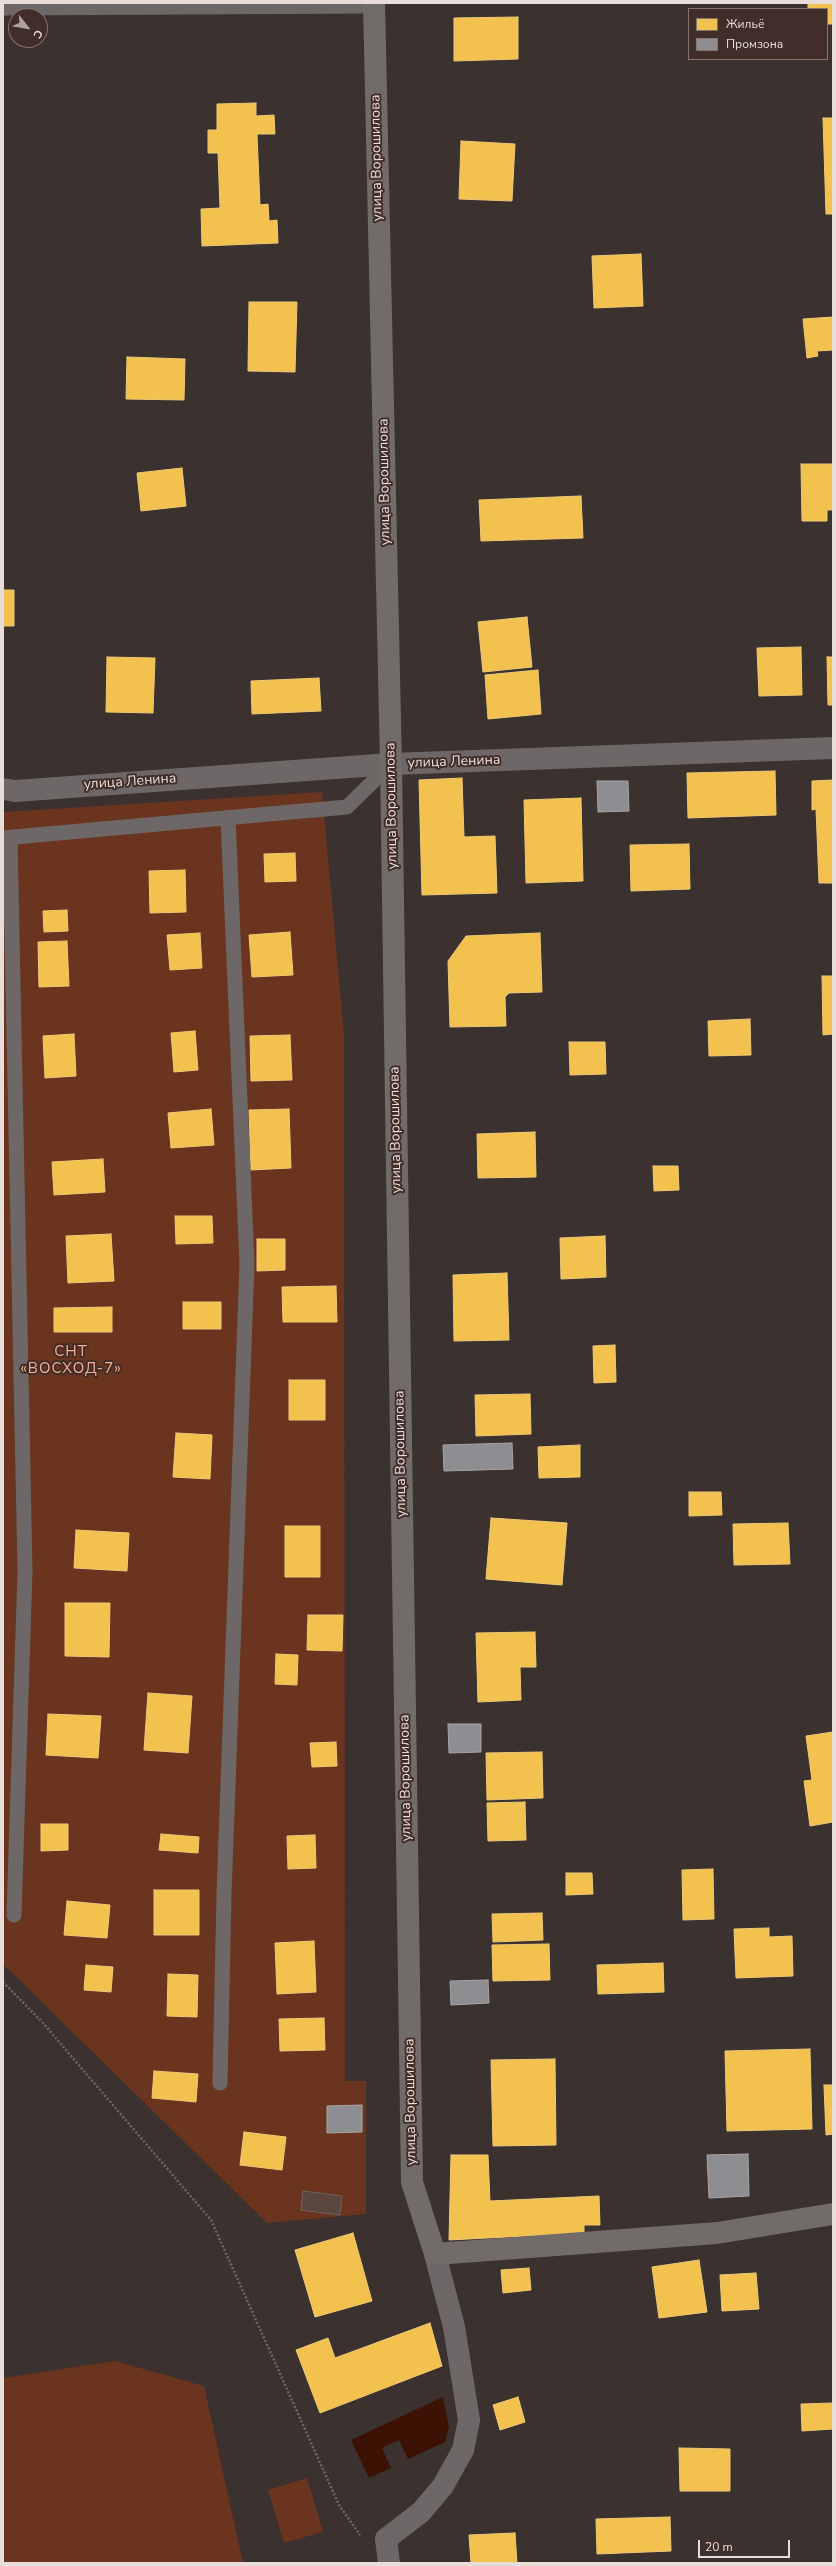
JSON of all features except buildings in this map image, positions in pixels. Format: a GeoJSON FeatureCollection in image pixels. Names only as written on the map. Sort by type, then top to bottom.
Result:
{"type":"FeatureCollection","features":[{"type":"Feature","properties":{"kind":"street","name":"улица Ворошилова"},"geometry":{"type":"LineString","coordinates":[[374,5],[391,764],[412,2182],[435,2254]]}},
{"type":"Feature","properties":{"kind":"street","name":"улица Ленина"},"geometry":{"type":"LineString","coordinates":[[3,789],[16,791],[391,764],[833,748]]}},
{"type":"Feature","properties":{"kind":"street"},"geometry":{"type":"LineString","coordinates":[[389,2563],[386,2539],[421,2512],[443,2486],[463,2450],[469,2420],[454,2327],[435,2254],[717,2233],[833,2214]]}},
{"type":"Feature","properties":{"kind":"lane"},"geometry":{"type":"LineString","coordinates":[[3,8],[374,5]]}},
{"type":"Feature","properties":{"kind":"lane"},"geometry":{"type":"LineString","coordinates":[[14,1915],[25,1570],[7,838],[347,807],[391,764]]}},
{"type":"Feature","properties":{"kind":"lane"},"geometry":{"type":"LineString","coordinates":[[220,2083],[224,1894],[248,1264],[228,818]]}},
{"type":"Feature","properties":{"kind":"path"},"geometry":{"type":"LineString","coordinates":[[3,1982],[43,2023],[211,2220],[339,2505],[361,2537]]}},
{"type":"Feature","properties":{"kind":"shaded area"},"geometry":{"type":"Polygon","coordinates":[[[322,792],[344,1035],[345,2081],[366,2081],[366,2214],[267,2223],[3,1964],[3,812],[322,792]]]}},
{"type":"Feature","properties":{"kind":"shaded area"},"geometry":{"type":"Polygon","coordinates":[[[115,2361],[204,2386],[243,2563],[3,2563],[3,2378],[115,2361]]]}},
{"type":"Feature","properties":{"kind":"shaded area"},"geometry":{"type":"Polygon","coordinates":[[[443,2397],[449,2427],[445,2442],[408,2459],[399,2440],[382,2448],[391,2468],[369,2478],[351,2440],[443,2397]]]}},
{"type":"Feature","properties":{"kind":"shaded area"},"geometry":{"type":"Polygon","coordinates":[[[307,2478],[323,2532],[284,2543],[268,2490],[307,2478]]]}},
{"type":"Feature","properties":{"kind":"district","name":"СНТ «ВОСХОД-7»"},"geometry":{"type":"Point","coordinates":[71,1360]}}]}
